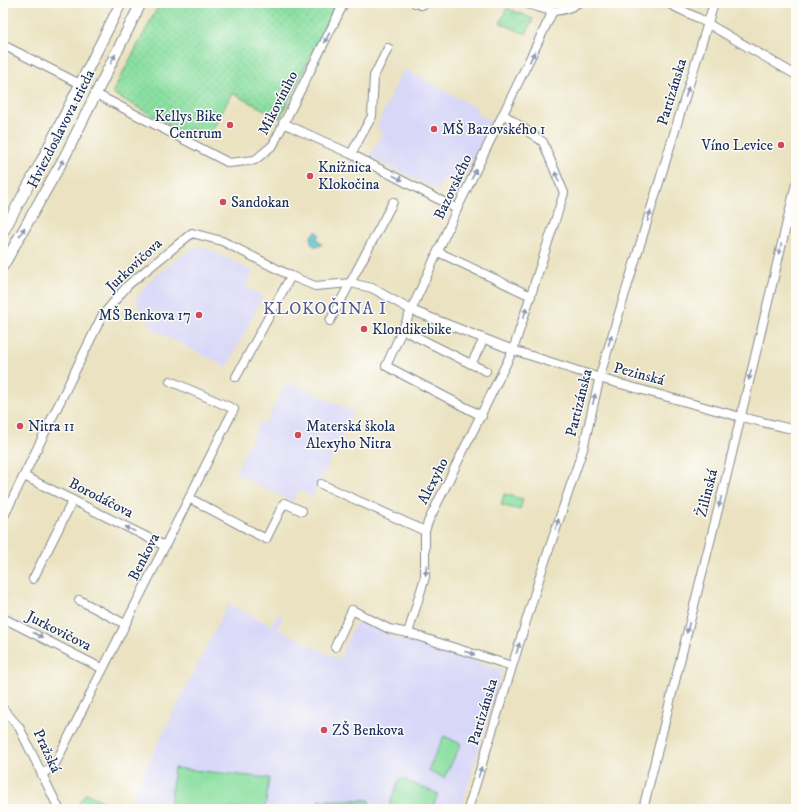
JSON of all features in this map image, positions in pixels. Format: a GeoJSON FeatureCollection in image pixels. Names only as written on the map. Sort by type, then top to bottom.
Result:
{"type":"FeatureCollection","features":[{"type":"Feature","properties":{"kind":"street","name":"Hviezdoslavova trieda"},"geometry":{"type":"LineString","coordinates":[[3,232],[121,3]]}},
{"type":"Feature","properties":{"kind":"street","name":"Hviezdoslavova trieda"},"geometry":{"type":"LineString","coordinates":[[3,266],[64,158],[141,3]]}},
{"type":"Feature","properties":{"kind":"street","name":"Mikovíniho"},"geometry":{"type":"LineString","coordinates":[[96,94],[229,163],[255,160],[273,146],[283,123],[344,3]]}},
{"type":"Feature","properties":{"kind":"street"},"geometry":{"type":"LineString","coordinates":[[415,3],[421,6],[426,3]]}},
{"type":"Feature","properties":{"kind":"street"},"geometry":{"type":"LineString","coordinates":[[525,3],[553,12],[563,11],[578,3]]}},
{"type":"Feature","properties":{"kind":"street"},"geometry":{"type":"LineString","coordinates":[[667,3],[698,18],[707,25],[796,75]]}},
{"type":"Feature","properties":{"kind":"street","name":"Partizánska"},"geometry":{"type":"LineString","coordinates":[[468,809],[541,573],[582,449],[599,378],[714,3]]}},
{"type":"Feature","properties":{"kind":"street","name":"Bazovského"},"geometry":{"type":"LineString","coordinates":[[482,416],[386,366],[404,330],[410,310],[553,12]]}},
{"type":"Feature","properties":{"kind":"street"},"geometry":{"type":"LineString","coordinates":[[3,44],[80,84],[96,94]]}},
{"type":"Feature","properties":{"kind":"street"},"geometry":{"type":"LineString","coordinates":[[350,154],[372,116],[374,76],[388,48]]}},
{"type":"Feature","properties":{"kind":"street","name":"Alexyho"},"geometry":{"type":"LineString","coordinates":[[408,632],[425,577],[425,532],[428,522],[482,416],[513,350],[564,193],[543,142],[503,114]]}},
{"type":"Feature","properties":{"kind":"street"},"geometry":{"type":"LineString","coordinates":[[283,123],[350,154],[458,209]]}},
{"type":"Feature","properties":{"kind":"street","name":"Žilinská"},"geometry":{"type":"LineString","coordinates":[[643,809],[796,184]]}},
{"type":"Feature","properties":{"kind":"street"},"geometry":{"type":"LineString","coordinates":[[330,321],[393,202]]}},
{"type":"Feature","properties":{"kind":"street","name":"Jurkovičova"},"geometry":{"type":"LineString","coordinates":[[3,518],[102,316],[128,285],[192,233],[222,241],[291,276],[315,286],[351,283],[372,288],[410,310]]}},
{"type":"Feature","properties":{"kind":"street"},"geometry":{"type":"LineString","coordinates":[[438,252],[531,296]]}},
{"type":"Feature","properties":{"kind":"street"},"geometry":{"type":"LineString","coordinates":[[236,378],[291,276]]}},
{"type":"Feature","properties":{"kind":"street","name":"Pezinská"},"geometry":{"type":"LineString","coordinates":[[410,310],[513,350],[599,378],[796,430]]}},
{"type":"Feature","properties":{"kind":"street"},"geometry":{"type":"LineString","coordinates":[[404,330],[486,371]]}},
{"type":"Feature","properties":{"kind":"street"},"geometry":{"type":"LineString","coordinates":[[471,364],[484,339]]}},
{"type":"Feature","properties":{"kind":"street","name":"Benkova"},"geometry":{"type":"LineString","coordinates":[[42,775],[55,764],[234,409],[170,381]]}},
{"type":"Feature","properties":{"kind":"street","name":"Borodáčova"},"geometry":{"type":"LineString","coordinates":[[24,476],[165,546]]}},
{"type":"Feature","properties":{"kind":"street"},"geometry":{"type":"LineString","coordinates":[[322,484],[425,532]]}},
{"type":"Feature","properties":{"kind":"street"},"geometry":{"type":"LineString","coordinates":[[189,498],[266,539],[284,502],[302,511]]}},
{"type":"Feature","properties":{"kind":"street"},"geometry":{"type":"LineString","coordinates":[[33,579],[73,500]]}},
{"type":"Feature","properties":{"kind":"street"},"geometry":{"type":"LineString","coordinates":[[80,600],[125,624]]}},
{"type":"Feature","properties":{"kind":"street"},"geometry":{"type":"LineString","coordinates":[[335,647],[352,610],[389,629],[408,632],[512,666]]}},
{"type":"Feature","properties":{"kind":"street","name":"Jurkovičova"},"geometry":{"type":"LineString","coordinates":[[3,618],[103,669]]}},
{"type":"Feature","properties":{"kind":"street","name":"Pražská"},"geometry":{"type":"LineString","coordinates":[[3,709],[19,726],[59,809]]}},
{"type":"Feature","properties":{"kind":"shaded area","name":"MŠ Bazovského 1"},"geometry":{"type":"Polygon","coordinates":[[[405,69],[478,109],[476,113],[492,122],[461,183],[447,176],[438,190],[370,157],[383,131],[377,128],[381,117],[401,73],[405,69]]]}},
{"type":"Feature","properties":{"kind":"shaded area","name":"MŠ Benkova 17"},"geometry":{"type":"Polygon","coordinates":[[[202,246],[253,271],[246,287],[263,296],[227,367],[155,331],[135,300],[150,280],[194,247],[202,246]]]}},
{"type":"Feature","properties":{"kind":"shaded area","name":"Materská škola Alexyho Nitra"},"geometry":{"type":"Polygon","coordinates":[[[287,381],[354,412],[312,497],[299,490],[293,502],[235,473],[260,422],[265,424],[287,381]]]}},
{"type":"Feature","properties":{"kind":"shaded area","name":"ZŠ Benkova"},"geometry":{"type":"Polygon","coordinates":[[[228,604],[271,625],[277,614],[283,617],[278,629],[338,659],[343,657],[342,652],[354,626],[361,622],[392,637],[502,670],[461,809],[125,809],[228,604]]]}},
{"type":"Feature","properties":{"kind":"green space"},"geometry":{"type":"Polygon","coordinates":[[[160,3],[337,3],[280,118],[232,93],[210,135],[189,128],[186,134],[112,93],[160,3]]]}},
{"type":"Feature","properties":{"kind":"green space"},"geometry":{"type":"Polygon","coordinates":[[[507,8],[533,19],[526,34],[500,23],[507,8]]]}},
{"type":"Feature","properties":{"kind":"green space"},"geometry":{"type":"Polygon","coordinates":[[[504,494],[523,499],[520,510],[501,505],[504,494]]]}},
{"type":"Feature","properties":{"kind":"green space"},"geometry":{"type":"Polygon","coordinates":[[[444,736],[461,744],[444,778],[428,770],[444,736]]]}},
{"type":"Feature","properties":{"kind":"green space"},"geometry":{"type":"Polygon","coordinates":[[[174,768],[269,778],[265,809],[170,809],[174,768]]]}},
{"type":"Feature","properties":{"kind":"green space"},"geometry":{"type":"Polygon","coordinates":[[[400,778],[438,794],[432,809],[396,809],[389,806],[400,778]]]}},
{"type":"Feature","properties":{"kind":"green space"},"geometry":{"type":"Polygon","coordinates":[[[86,793],[118,809],[78,809],[76,807],[86,793]]]}},
{"type":"Feature","properties":{"kind":"green space"},"geometry":{"type":"Polygon","coordinates":[[[319,800],[369,800],[369,809],[319,809],[319,800]]]}},
{"type":"Feature","properties":{"kind":"water"},"geometry":{"type":"Polygon","coordinates":[[[316,231],[319,234],[317,239],[322,244],[320,246],[314,246],[311,243],[311,236],[316,231]]]}},
{"type":"Feature","properties":{"kind":"place","name":"Kellys Bike Centrum"},"geometry":{"type":"Point","coordinates":[230,125]}},
{"type":"Feature","properties":{"kind":"place","name":"MŠ Bazovského 1"},"geometry":{"type":"Point","coordinates":[434,129]}},
{"type":"Feature","properties":{"kind":"place","name":"Víno Levice"},"geometry":{"type":"Point","coordinates":[781,145]}},
{"type":"Feature","properties":{"kind":"place","name":"Knižnica Klokočina"},"geometry":{"type":"Point","coordinates":[310,176]}},
{"type":"Feature","properties":{"kind":"place","name":"Sandokan"},"geometry":{"type":"Point","coordinates":[223,202]}},
{"type":"Feature","properties":{"kind":"place","name":"MŠ Benkova 17"},"geometry":{"type":"Point","coordinates":[199,315]}},
{"type":"Feature","properties":{"kind":"place","name":"Klondikebike"},"geometry":{"type":"Point","coordinates":[364,329]}},
{"type":"Feature","properties":{"kind":"place","name":"Nitra 11"},"geometry":{"type":"Point","coordinates":[20,426]}},
{"type":"Feature","properties":{"kind":"place","name":"Materská škola Alexyho Nitra"},"geometry":{"type":"Point","coordinates":[298,435]}},
{"type":"Feature","properties":{"kind":"place","name":"ZŠ Benkova"},"geometry":{"type":"Point","coordinates":[324,730]}},
{"type":"Feature","properties":{"kind":"district","name":"KLOKOČINA I"},"geometry":{"type":"Point","coordinates":[325,309]}}]}
